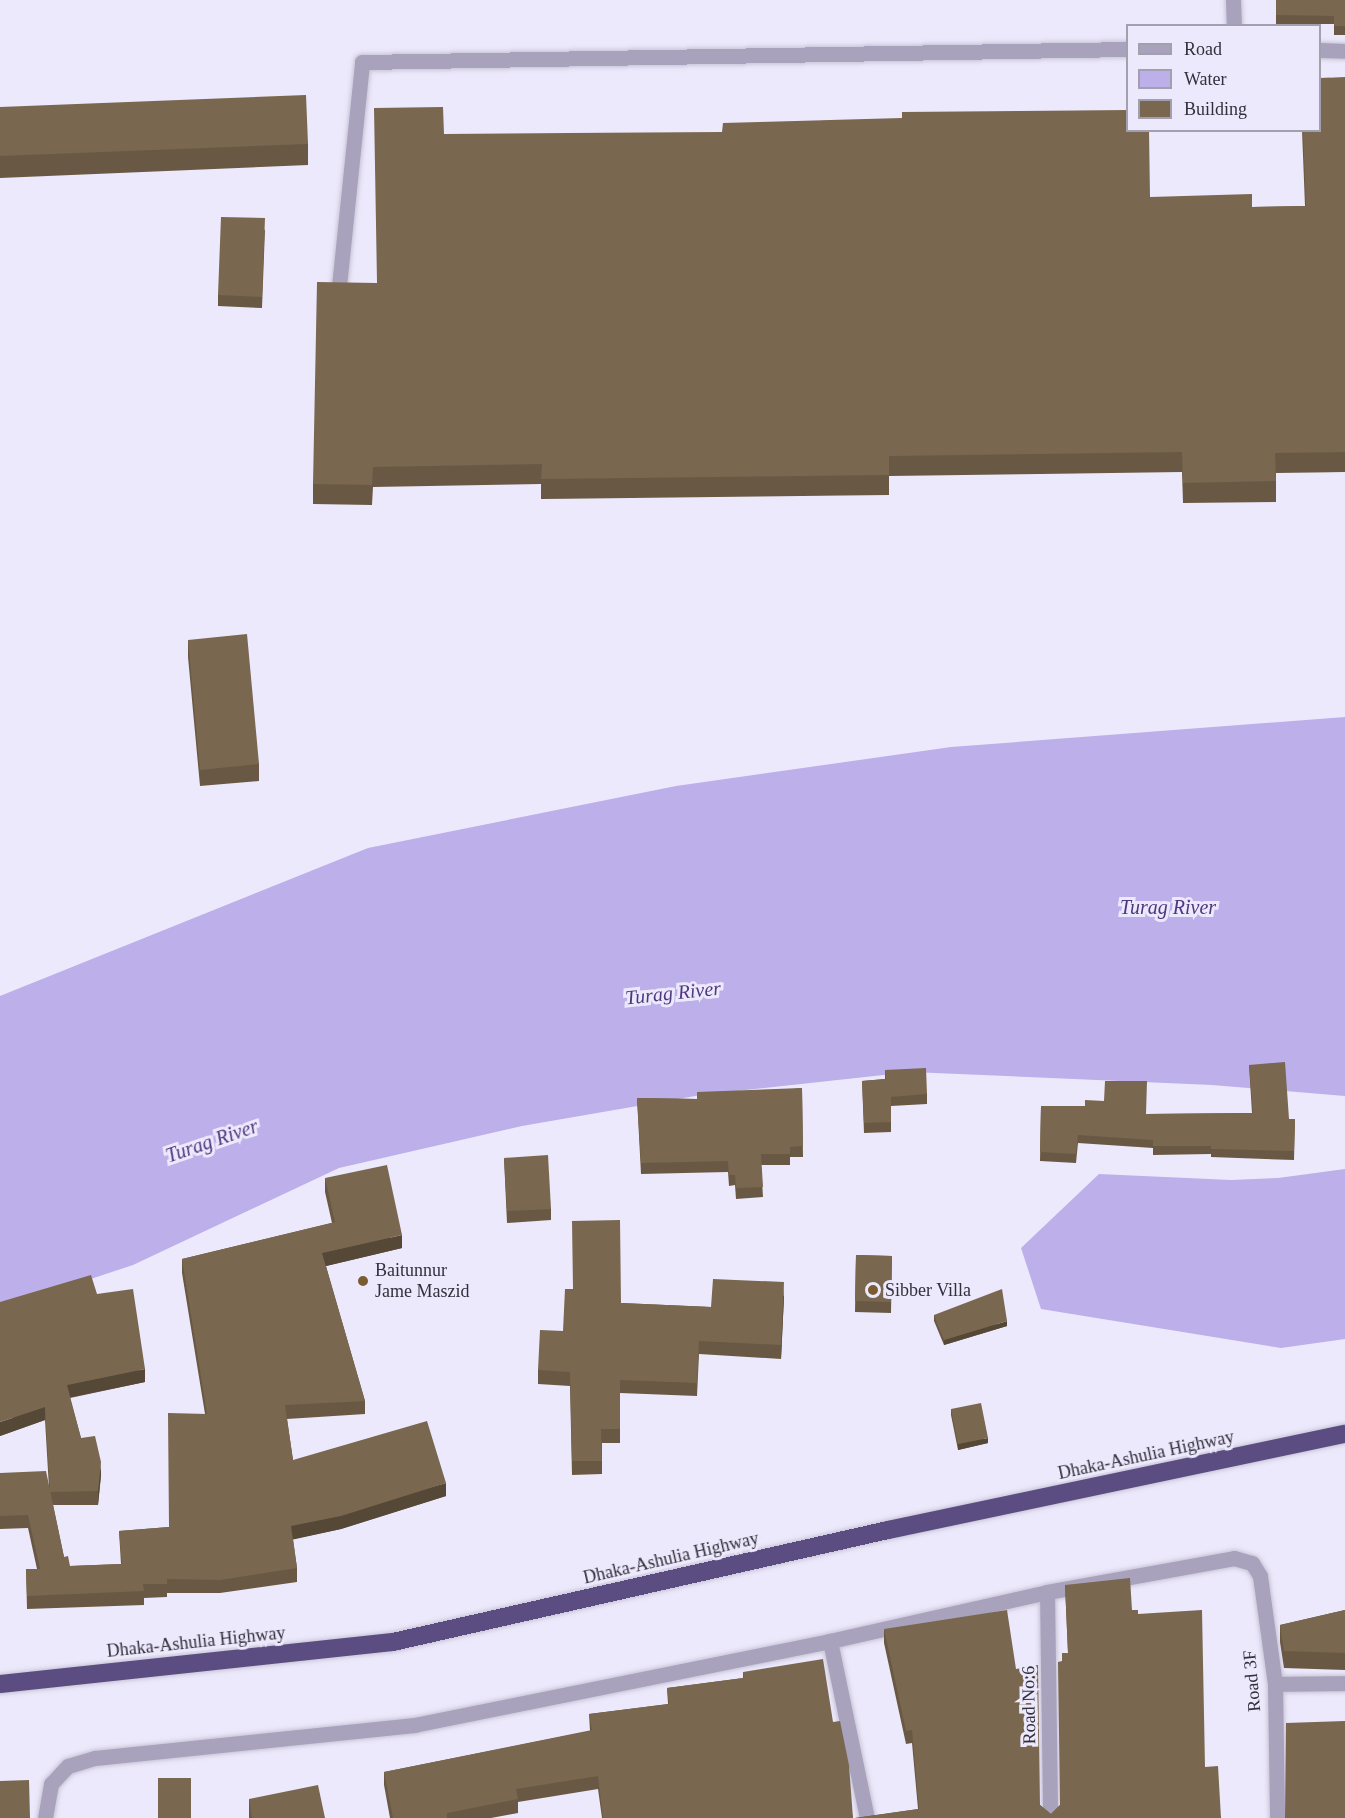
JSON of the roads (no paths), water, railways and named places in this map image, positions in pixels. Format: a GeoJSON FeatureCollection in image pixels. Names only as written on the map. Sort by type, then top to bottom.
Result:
{"type":"FeatureCollection","features":[{"type":"Feature","properties":{"kind":"highway","name":"Dhaka-Ashulia Highway"},"geometry":{"type":"LineString","coordinates":[[0,1684],[393,1642],[888,1530],[1345,1434]]}},
{"type":"Feature","properties":{"kind":"street"},"geometry":{"type":"LineString","coordinates":[[1233,0],[1234,24]]}},
{"type":"Feature","properties":{"kind":"street"},"geometry":{"type":"LineString","coordinates":[[339,286],[362,63],[1126,49]]}},
{"type":"Feature","properties":{"kind":"street"},"geometry":{"type":"LineString","coordinates":[[1321,50],[1345,51]]}},
{"type":"Feature","properties":{"kind":"street","name":"Road 3F"},"geometry":{"type":"LineString","coordinates":[[1047,1592],[1234,1558],[1252,1563],[1260,1576],[1275,1684],[1277,1818]]}},
{"type":"Feature","properties":{"kind":"street"},"geometry":{"type":"LineString","coordinates":[[45,1818],[51,1784],[68,1766],[95,1758],[414,1725],[830,1641],[1047,1592]]}},
{"type":"Feature","properties":{"kind":"street","name":"Road No:6"},"geometry":{"type":"LineString","coordinates":[[1047,1592],[1050,1818]]}},
{"type":"Feature","properties":{"kind":"street"},"geometry":{"type":"LineString","coordinates":[[830,1641],[867,1818]]}},
{"type":"Feature","properties":{"kind":"street"},"geometry":{"type":"LineString","coordinates":[[1275,1684],[1345,1683]]}},
{"type":"Feature","properties":{"kind":"water","name":"Turag River"},"geometry":{"type":"Polygon","coordinates":[[[1345,717],[1345,1096],[1212,1085],[911,1072],[701,1095],[522,1126],[339,1168],[133,1265],[0,1309],[0,996],[368,848],[676,786],[951,747],[1345,717]]]}},
{"type":"Feature","properties":{"kind":"water"},"geometry":{"type":"Polygon","coordinates":[[[1345,1169],[1345,1339],[1281,1348],[1041,1309],[1021,1248],[1099,1174],[1231,1180],[1278,1178],[1345,1169]]]}},
{"type":"Feature","properties":{"kind":"place","name":"Baitunnur Jame Maszid"},"geometry":{"type":"Point","coordinates":[363,1281]}},
{"type":"Feature","properties":{"kind":"place","name":"Sibber Villa"},"geometry":{"type":"Point","coordinates":[873,1290]}}]}
